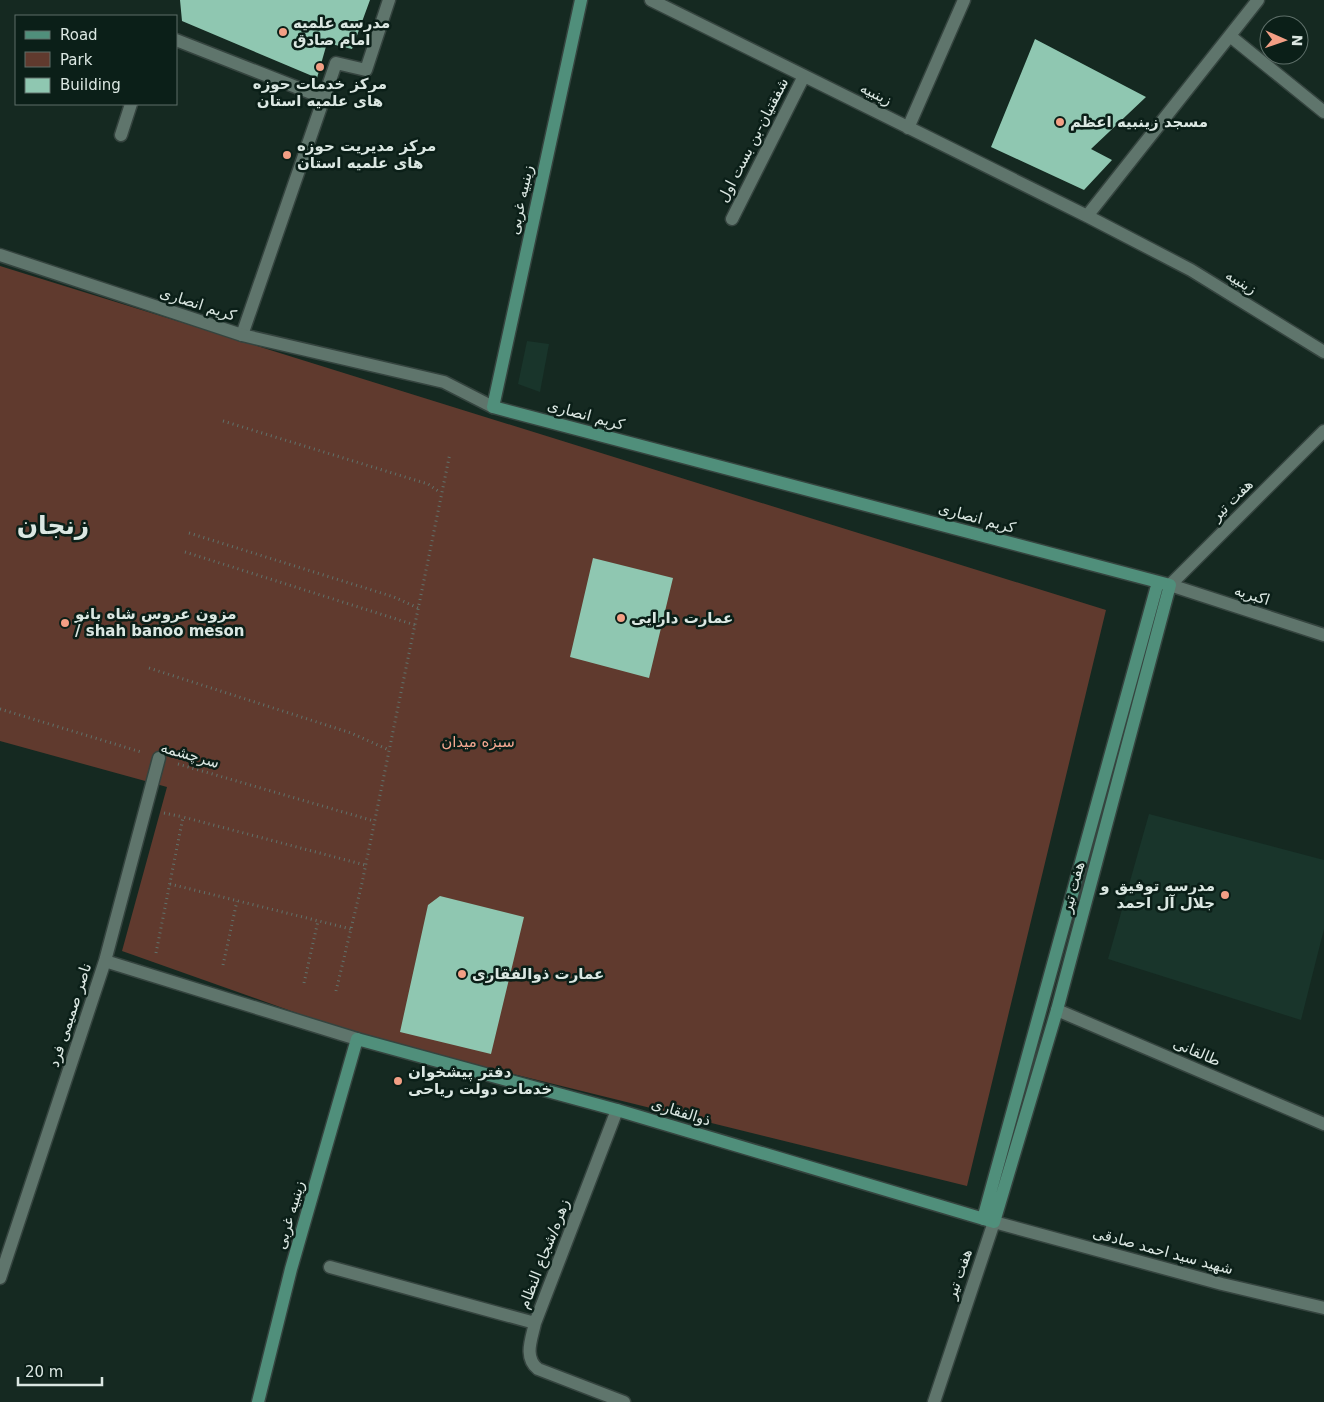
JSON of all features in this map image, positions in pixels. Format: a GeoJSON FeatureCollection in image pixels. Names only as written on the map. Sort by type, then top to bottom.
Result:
{"type":"FeatureCollection","features":[{"type":"Feature","properties":{"kind":"main road","name":"زینبیه غربی"},"geometry":{"type":"LineString","coordinates":[[493,407],[581,0]]}},
{"type":"Feature","properties":{"kind":"main road","name":"کریم انصاری"},"geometry":{"type":"LineString","coordinates":[[493,407],[1164,584]]}},
{"type":"Feature","properties":{"kind":"main road","name":"هفت تیر"},"geometry":{"type":"LineString","coordinates":[[989,1220],[1057,1010],[1164,584]]}},
{"type":"Feature","properties":{"kind":"main road"},"geometry":{"type":"LineString","coordinates":[[989,1220],[1164,584]]}},
{"type":"Feature","properties":{"kind":"main road","name":"زینبیه غربی"},"geometry":{"type":"LineString","coordinates":[[258,1402],[291,1269],[356,1039]]}},
{"type":"Feature","properties":{"kind":"main road","name":"ذوالفقاری"},"geometry":{"type":"LineString","coordinates":[[356,1039],[617,1110],[989,1220]]}},
{"type":"Feature","properties":{"kind":"street"},"geometry":{"type":"LineString","coordinates":[[242,335],[336,63],[366,70],[389,0]]}},
{"type":"Feature","properties":{"kind":"street","name":"زینبیه"},"geometry":{"type":"LineString","coordinates":[[651,0],[1087,216],[1191,270],[1324,352]]}},
{"type":"Feature","properties":{"kind":"street"},"geometry":{"type":"LineString","coordinates":[[908,128],[964,0]]}},
{"type":"Feature","properties":{"kind":"street"},"geometry":{"type":"LineString","coordinates":[[1087,216],[1258,0]]}},
{"type":"Feature","properties":{"kind":"street"},"geometry":{"type":"LineString","coordinates":[[1230,36],[1324,112]]}},
{"type":"Feature","properties":{"kind":"street"},"geometry":{"type":"LineString","coordinates":[[178,41],[324,98]]}},
{"type":"Feature","properties":{"kind":"street","name":"شفقتیان-بن بست اول"},"geometry":{"type":"LineString","coordinates":[[732,218],[804,76]]}},
{"type":"Feature","properties":{"kind":"street"},"geometry":{"type":"LineString","coordinates":[[121,135],[131,105]]}},
{"type":"Feature","properties":{"kind":"street","name":"کریم انصاری"},"geometry":{"type":"LineString","coordinates":[[0,255],[242,335],[444,382],[493,407]]}},
{"type":"Feature","properties":{"kind":"street","name":"هفت تیر"},"geometry":{"type":"LineString","coordinates":[[1164,584],[1324,431]]}},
{"type":"Feature","properties":{"kind":"street","name":"اکبریه"},"geometry":{"type":"LineString","coordinates":[[1164,584],[1324,635]]}},
{"type":"Feature","properties":{"kind":"street","name":"ناصر صمیمی فرد"},"geometry":{"type":"LineString","coordinates":[[0,1278],[105,962],[159,758]]}},
{"type":"Feature","properties":{"kind":"street"},"geometry":{"type":"LineString","coordinates":[[105,962],[356,1039]]}},
{"type":"Feature","properties":{"kind":"street","name":"طالقانی"},"geometry":{"type":"LineString","coordinates":[[1057,1010],[1324,1124]]}},
{"type":"Feature","properties":{"kind":"street","name":"زهره/شجاع النظام"},"geometry":{"type":"LineString","coordinates":[[330,1267],[536,1323],[617,1110]]}},
{"type":"Feature","properties":{"kind":"street","name":"هفت تیر"},"geometry":{"type":"LineString","coordinates":[[934,1402],[989,1220]]}},
{"type":"Feature","properties":{"kind":"street","name":"شهید سید احمد صادقی"},"geometry":{"type":"LineString","coordinates":[[989,1220],[1222,1284],[1324,1308]]}},
{"type":"Feature","properties":{"kind":"street"},"geometry":{"type":"LineString","coordinates":[[536,1323],[529,1354],[532,1364],[538,1369],[624,1402]]}},
{"type":"Feature","properties":{"kind":"path"},"geometry":{"type":"LineString","coordinates":[[223,421],[428,484],[438,490]]}},
{"type":"Feature","properties":{"kind":"path"},"geometry":{"type":"LineString","coordinates":[[336,991],[365,865],[450,453]]}},
{"type":"Feature","properties":{"kind":"path"},"geometry":{"type":"LineString","coordinates":[[188,533],[394,597],[418,608]]}},
{"type":"Feature","properties":{"kind":"path"},"geometry":{"type":"LineString","coordinates":[[185,552],[415,625]]}},
{"type":"Feature","properties":{"kind":"path"},"geometry":{"type":"LineString","coordinates":[[148,668],[351,733],[389,750]]}},
{"type":"Feature","properties":{"kind":"path","name":"سرچشمه"},"geometry":{"type":"LineString","coordinates":[[0,709],[374,821]]}},
{"type":"Feature","properties":{"kind":"path"},"geometry":{"type":"LineString","coordinates":[[156,953],[183,817],[365,865]]}},
{"type":"Feature","properties":{"kind":"path"},"geometry":{"type":"LineString","coordinates":[[170,884],[351,929]]}},
{"type":"Feature","properties":{"kind":"path"},"geometry":{"type":"LineString","coordinates":[[223,965],[237,901]]}},
{"type":"Feature","properties":{"kind":"path"},"geometry":{"type":"LineString","coordinates":[[304,983],[318,921]]}},
{"type":"Feature","properties":{"kind":"shaded area"},"geometry":{"type":"Polygon","coordinates":[[[527,341],[549,344],[540,392],[518,384],[527,341]]]}},
{"type":"Feature","properties":{"kind":"shaded area","name":"مدرسه توفیق و جلال آل احمد"},"geometry":{"type":"Polygon","coordinates":[[[1149,814],[1324,860],[1324,929],[1301,1020],[1108,959],[1149,814]]]}},
{"type":"Feature","properties":{"kind":"green space","name":"سبزه میدان"},"geometry":{"type":"Polygon","coordinates":[[[0,266],[1106,610],[967,1186],[367,1038],[122,951],[167,787],[0,741],[0,266]]]}},
{"type":"Feature","properties":{"kind":"building","name":"مدرسه علمیه امام صادق"},"geometry":{"type":"Polygon","coordinates":[[[180,0],[370,0],[352,49],[327,43],[317,78],[182,21],[180,0]]]}},
{"type":"Feature","properties":{"kind":"building","name":"مسجد زینبیه اعظم"},"geometry":{"type":"Polygon","coordinates":[[[1035,39],[1146,97],[1091,149],[1112,160],[1084,190],[991,147],[1035,39]]]}},
{"type":"Feature","properties":{"kind":"building","name":"عمارت دارایی"},"geometry":{"type":"Polygon","coordinates":[[[593,558],[673,578],[649,678],[570,657],[593,558]]]}},
{"type":"Feature","properties":{"kind":"building","name":"عمارت ذوالفقاری"},"geometry":{"type":"Polygon","coordinates":[[[440,896],[524,917],[491,1054],[400,1032],[428,905],[440,896]]]}},
{"type":"Feature","properties":{"kind":"place","name":"مدرسه علمیه امام صادق"},"geometry":{"type":"Point","coordinates":[283,32]}},
{"type":"Feature","properties":{"kind":"place","name":"مرکز خدمات حوزه های علمیه استان"},"geometry":{"type":"Point","coordinates":[320,67]}},
{"type":"Feature","properties":{"kind":"place","name":"مسجد زینبیه اعظم"},"geometry":{"type":"Point","coordinates":[1060,122]}},
{"type":"Feature","properties":{"kind":"place","name":"مرکز مدیریت حوزه های علمیه استان"},"geometry":{"type":"Point","coordinates":[287,155]}},
{"type":"Feature","properties":{"kind":"place","name":"عمارت دارایی"},"geometry":{"type":"Point","coordinates":[621,618]}},
{"type":"Feature","properties":{"kind":"place","name":"مزون عروس شاه بانو / shah banoo meson"},"geometry":{"type":"Point","coordinates":[65,623]}},
{"type":"Feature","properties":{"kind":"place","name":"مدرسه توفیق و جلال آل احمد"},"geometry":{"type":"Point","coordinates":[1225,895]}},
{"type":"Feature","properties":{"kind":"place","name":"عمارت ذوالفقاری"},"geometry":{"type":"Point","coordinates":[462,974]}},
{"type":"Feature","properties":{"kind":"place","name":"دفتر پیشخوان خدمات دولت ریاحی"},"geometry":{"type":"Point","coordinates":[398,1081]}},
{"type":"Feature","properties":{"kind":"district","name":"زنجان"},"geometry":{"type":"Point","coordinates":[53,525]}}]}
